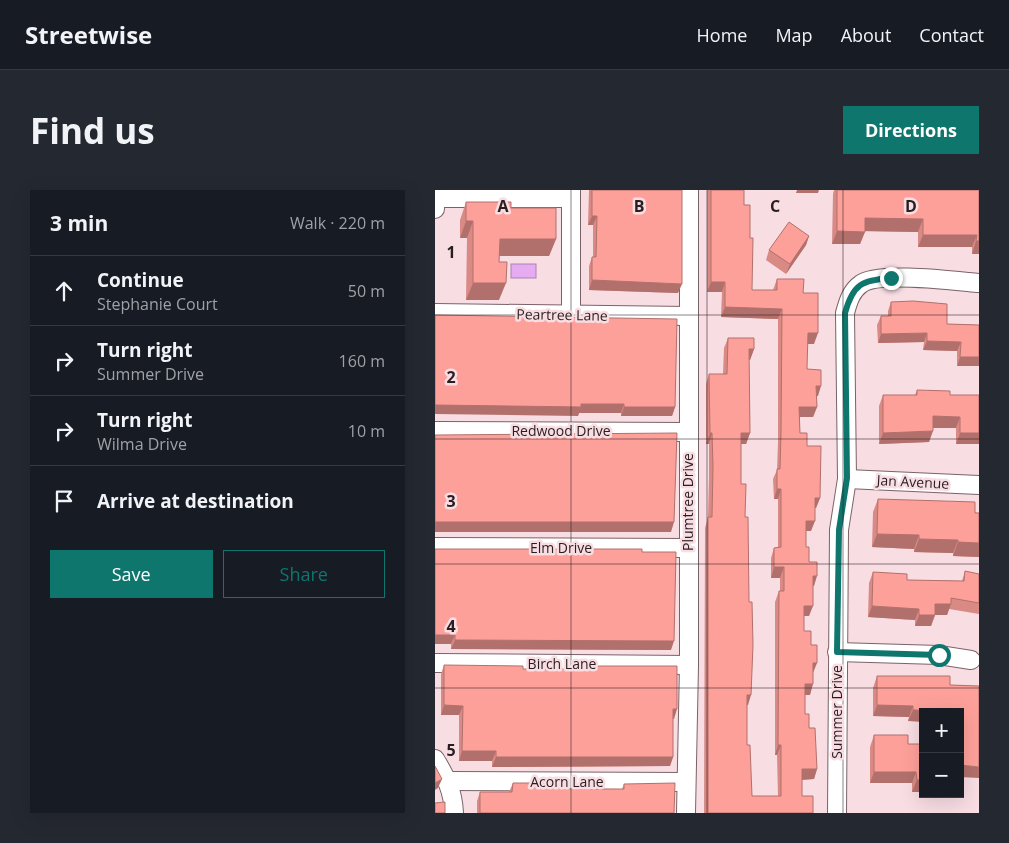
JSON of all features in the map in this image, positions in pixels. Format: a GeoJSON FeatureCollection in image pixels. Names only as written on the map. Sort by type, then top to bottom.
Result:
{"type":"FeatureCollection","features":[{"type":"Feature","properties":{"kind":"street","name":"Plumtree Drive"},"geometry":{"type":"LineString","coordinates":[[686,813],[689,665],[687,548],[689,190]]}},
{"type":"Feature","properties":{"kind":"street"},"geometry":{"type":"LineString","coordinates":[[435,209],[435,198],[571,194],[571,315]]}},
{"type":"Feature","properties":{"kind":"street","name":"Summer Drive"},"geometry":{"type":"LineString","coordinates":[[837,813],[839,530],[847,478],[845,313],[851,294],[859,285],[872,279],[891,278],[979,283]]}},
{"type":"Feature","properties":{"kind":"street","name":"Peartree Lane"},"geometry":{"type":"LineString","coordinates":[[435,313],[688,316]]}},
{"type":"Feature","properties":{"kind":"street","name":"Redwood Drive"},"geometry":{"type":"LineString","coordinates":[[435,431],[688,432]]}},
{"type":"Feature","properties":{"kind":"street","name":"Jan Avenue"},"geometry":{"type":"LineString","coordinates":[[847,478],[979,486]]}},
{"type":"Feature","properties":{"kind":"street","name":"Elm Drive"},"geometry":{"type":"LineString","coordinates":[[435,547],[687,548]]}},
{"type":"Feature","properties":{"kind":"street"},"geometry":{"type":"LineString","coordinates":[[837,652],[939,655],[971,660]]}},
{"type":"Feature","properties":{"kind":"street","name":"Birch Lane"},"geometry":{"type":"LineString","coordinates":[[435,663],[689,665]]}},
{"type":"Feature","properties":{"kind":"street"},"geometry":{"type":"LineString","coordinates":[[435,759],[449,781],[454,797],[455,813]]}},
{"type":"Feature","properties":{"kind":"street","name":"Acorn Lane"},"geometry":{"type":"LineString","coordinates":[[449,781],[686,782]]}},
{"type":"Feature","properties":{"kind":"shaded area"},"geometry":{"type":"Polygon","coordinates":[[[511,264],[536,264],[536,278],[511,278],[511,264]]]}},
{"type":"Feature","properties":{"kind":"building"},"geometry":{"type":"Polygon","coordinates":[[[592,190],[682,190],[682,284],[592,280],[592,257],[596,257],[597,216],[592,216],[592,190]]]}},
{"type":"Feature","properties":{"kind":"building"},"geometry":{"type":"Polygon","coordinates":[[[711,190],[744,190],[744,205],[750,205],[750,238],[753,238],[752,290],[777,290],[777,279],[804,279],[803,293],[818,293],[818,333],[808,333],[807,369],[821,370],[821,386],[816,386],[817,407],[799,407],[800,433],[807,433],[807,446],[821,446],[820,498],[815,498],[815,521],[806,521],[806,547],[809,547],[809,562],[817,562],[817,576],[813,576],[813,606],[804,606],[804,631],[811,631],[811,645],[817,645],[817,663],[813,663],[813,684],[805,684],[805,714],[809,714],[809,728],[815,728],[817,769],[802,769],[802,796],[813,796],[813,813],[708,813],[708,517],[712,517],[713,467],[712,433],[710,433],[709,374],[727,374],[728,338],[754,338],[754,349],[749,349],[750,433],[741,433],[741,484],[746,484],[745,517],[748,517],[749,602],[752,602],[753,645],[751,695],[747,695],[747,745],[750,745],[752,796],[781,796],[781,745],[778,745],[779,591],[784,591],[784,567],[774,567],[774,548],[781,547],[781,489],[777,489],[777,469],[780,469],[782,309],[725,307],[725,282],[711,282],[711,190]]]}},
{"type":"Feature","properties":{"kind":"building"},"geometry":{"type":"Polygon","coordinates":[[[837,190],[979,190],[979,241],[976,241],[977,235],[923,235],[923,219],[865,218],[865,232],[837,231],[837,190]]]}},
{"type":"Feature","properties":{"kind":"building"},"geometry":{"type":"Polygon","coordinates":[[[466,202],[511,202],[511,208],[556,208],[556,239],[500,239],[499,262],[507,262],[506,283],[473,283],[473,221],[466,221],[466,202]]]}},
{"type":"Feature","properties":{"kind":"building"},"geometry":{"type":"Polygon","coordinates":[[[789,222],[809,236],[790,264],[769,250],[789,222]]]}},
{"type":"Feature","properties":{"kind":"building"},"geometry":{"type":"Polygon","coordinates":[[[913,301],[947,304],[947,324],[979,325],[979,357],[960,357],[961,342],[927,341],[927,333],[881,334],[881,316],[891,316],[891,302],[913,301]]]}},
{"type":"Feature","properties":{"kind":"building"},"geometry":{"type":"Polygon","coordinates":[[[435,315],[677,319],[675,407],[624,407],[624,404],[581,404],[581,407],[435,405],[435,315]]]}},
{"type":"Feature","properties":{"kind":"building"},"geometry":{"type":"Polygon","coordinates":[[[917,390],[950,391],[950,395],[979,395],[979,433],[960,433],[960,417],[933,416],[933,431],[883,433],[883,395],[917,395],[917,390]]]}},
{"type":"Feature","properties":{"kind":"building"},"geometry":{"type":"Polygon","coordinates":[[[677,433],[674,522],[435,522],[435,435],[677,433]]]}},
{"type":"Feature","properties":{"kind":"building"},"geometry":{"type":"Polygon","coordinates":[[[878,499],[975,502],[975,513],[979,513],[979,543],[958,542],[958,540],[919,539],[919,535],[877,534],[878,499]]]}},
{"type":"Feature","properties":{"kind":"building"},"geometry":{"type":"Polygon","coordinates":[[[435,549],[642,549],[642,552],[676,552],[674,641],[455,640],[455,635],[435,635],[435,549]]]}},
{"type":"Feature","properties":{"kind":"building"},"geometry":{"type":"Polygon","coordinates":[[[965,571],[979,574],[979,603],[951,598],[951,604],[935,604],[935,615],[919,615],[919,609],[872,606],[873,572],[907,574],[907,580],[964,581],[965,571]]]}},
{"type":"Feature","properties":{"kind":"building"},"geometry":{"type":"Polygon","coordinates":[[[444,665],[523,666],[523,669],[566,669],[566,666],[677,666],[677,709],[673,709],[673,757],[496,757],[496,751],[462,751],[463,706],[444,705],[444,665]]]}},
{"type":"Feature","properties":{"kind":"building"},"geometry":{"type":"Polygon","coordinates":[[[877,676],[950,676],[950,685],[979,686],[979,767],[964,765],[964,708],[919,708],[919,710],[913,710],[913,706],[877,705],[877,676]]]}},
{"type":"Feature","properties":{"kind":"building"},"geometry":{"type":"Polygon","coordinates":[[[874,735],[908,735],[908,744],[919,744],[919,780],[917,780],[916,772],[874,772],[874,735]]]}},
{"type":"Feature","properties":{"kind":"building"},"geometry":{"type":"Polygon","coordinates":[[[435,766],[442,779],[435,783],[435,766]]]}},
{"type":"Feature","properties":{"kind":"building"},"geometry":{"type":"Polygon","coordinates":[[[513,783],[549,783],[549,788],[624,789],[624,784],[675,783],[674,813],[480,813],[480,792],[512,792],[513,783]]]}},
{"type":"Feature","properties":{"kind":"building"},"geometry":{"type":"Polygon","coordinates":[[[445,802],[445,813],[435,813],[435,803],[445,802]]]}},
{"type":"Feature","properties":{"kind":"route"},"geometry":{"type":"LineString","coordinates":[[891,278],[872,279],[859,285],[848,300],[845,313],[847,478],[839,530],[837,652],[939,655]]}}]}
